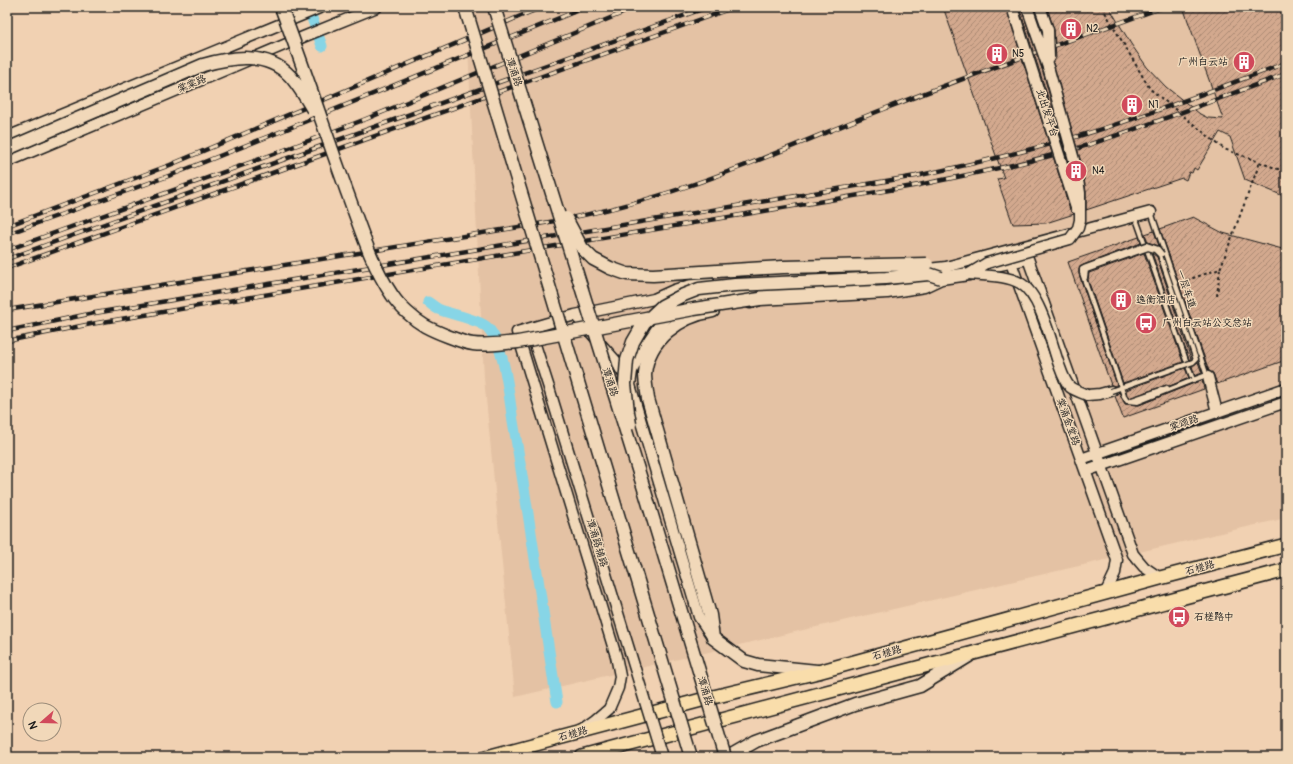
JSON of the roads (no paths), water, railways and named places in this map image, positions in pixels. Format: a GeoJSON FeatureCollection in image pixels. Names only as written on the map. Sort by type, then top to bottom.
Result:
{"type":"FeatureCollection","features":[{"type":"Feature","properties":{"kind":"main road"},"geometry":{"type":"LineString","coordinates":[[281,7],[302,62],[327,138],[365,243],[384,282],[392,296],[406,312],[424,326],[442,334],[472,344],[518,342],[694,309],[760,299],[887,292],[924,286],[941,278],[969,274]]}},
{"type":"Feature","properties":{"kind":"main road"},"geometry":{"type":"LineString","coordinates":[[465,7],[691,757]]}},
{"type":"Feature","properties":{"kind":"main road","name":"潭涌路"},"geometry":{"type":"LineString","coordinates":[[494,7],[645,492],[724,757]]}},
{"type":"Feature","properties":{"kind":"main road"},"geometry":{"type":"LineString","coordinates":[[7,149],[203,65],[238,57],[255,58],[268,62],[278,66],[289,75],[298,85],[315,113],[327,138]]}},
{"type":"Feature","properties":{"kind":"main road"},"geometry":{"type":"LineString","coordinates":[[546,172],[570,226],[582,248],[593,259],[610,268],[627,274],[653,275],[783,267],[927,264]]}},
{"type":"Feature","properties":{"kind":"main road"},"geometry":{"type":"LineString","coordinates":[[645,492],[628,412],[625,384],[627,360],[633,342],[644,323],[662,306],[681,296],[700,289],[735,285],[886,278],[929,274],[941,278]]}},
{"type":"Feature","properties":{"kind":"main road"},"geometry":{"type":"LineString","coordinates":[[760,299],[734,307],[707,311],[678,323],[656,343],[651,353],[645,375],[648,399],[710,615],[713,638],[744,661],[758,665],[818,672]]}},
{"type":"Feature","properties":{"kind":"main road","name":"石槎路"},"geometry":{"type":"LineString","coordinates":[[487,757],[818,672],[1286,545]]}},
{"type":"Feature","properties":{"kind":"main road"},"geometry":{"type":"LineString","coordinates":[[582,757],[1286,570]]}},
{"type":"Feature","properties":{"kind":"main road"},"geometry":{"type":"LineString","coordinates":[[728,757],[756,741],[855,704],[920,686],[975,653]]}},
{"type":"Feature","properties":{"kind":"street"},"geometry":{"type":"LineString","coordinates":[[7,137],[322,7]]}},
{"type":"Feature","properties":{"kind":"street","name":"棠棠路"},"geometry":{"type":"LineString","coordinates":[[7,162],[377,7]]}},
{"type":"Feature","properties":{"kind":"street","name":"北出发平台"},"geometry":{"type":"LineString","coordinates":[[1012,7],[1073,194],[1080,220]]}},
{"type":"Feature","properties":{"kind":"street","name":"北出发平台"},"geometry":{"type":"LineString","coordinates":[[969,274],[987,263],[1070,239],[1078,228],[1080,220],[1080,193],[1076,167],[1049,70],[1027,7]]}},
{"type":"Feature","properties":{"kind":"street","name":"北出发平台"},"geometry":{"type":"LineString","coordinates":[[1040,7],[1048,30],[1049,70]]}},
{"type":"Feature","properties":{"kind":"street"},"geometry":{"type":"LineString","coordinates":[[577,733],[596,720],[609,708],[618,688],[620,676],[611,641],[517,332],[575,315],[654,299],[674,290],[697,283],[946,267],[1151,212]]}},
{"type":"Feature","properties":{"kind":"street","name":"棠涌金堂路"},"geometry":{"type":"LineString","coordinates":[[1024,247],[1133,554],[1144,567],[1160,578]]}},
{"type":"Feature","properties":{"kind":"street","name":"棠涌金堂路"},"geometry":{"type":"LineString","coordinates":[[1007,251],[1117,560],[1115,573],[1105,594]]}},
{"type":"Feature","properties":{"kind":"street"},"geometry":{"type":"LineString","coordinates":[[630,385],[632,371],[642,350],[655,331],[672,309],[697,298],[917,280],[1027,259]]}},
{"type":"Feature","properties":{"kind":"street"},"geometry":{"type":"LineString","coordinates":[[927,264],[973,260]]}},
{"type":"Feature","properties":{"kind":"street"},"geometry":{"type":"LineString","coordinates":[[969,274],[1003,277],[1022,284],[1035,299],[1060,369],[1070,387],[1087,395],[1111,391]]}},
{"type":"Feature","properties":{"kind":"street"},"geometry":{"type":"LineString","coordinates":[[575,315],[615,360],[630,385],[699,617],[713,638]]}},
{"type":"Feature","properties":{"kind":"street","name":"潭涌路辅路"},"geometry":{"type":"LineString","coordinates":[[530,328],[662,757]]}},
{"type":"Feature","properties":{"kind":"street"},"geometry":{"type":"LineString","coordinates":[[1206,374],[1217,412]]}},
{"type":"Feature","properties":{"kind":"street","name":"棠颂路"},"geometry":{"type":"LineString","coordinates":[[1081,459],[1286,388]]}},
{"type":"Feature","properties":{"kind":"street","name":"棠颂路"},"geometry":{"type":"LineString","coordinates":[[1086,472],[1286,402]]}},
{"type":"Feature","properties":{"kind":"street"},"geometry":{"type":"LineString","coordinates":[[742,757],[756,741]]}},
{"type":"Feature","properties":{"kind":"lane","name":"一层车道"},"geometry":{"type":"LineString","coordinates":[[1151,212],[1206,374]]}},
{"type":"Feature","properties":{"kind":"lane"},"geometry":{"type":"LineString","coordinates":[[1135,216],[1193,380]]}},
{"type":"Feature","properties":{"kind":"lane"},"geometry":{"type":"LineString","coordinates":[[1146,245],[1158,249],[1206,374],[1138,402],[1127,401],[1082,273],[1082,269],[1146,245]]}},
{"type":"Feature","properties":{"kind":"lane"},"geometry":{"type":"LineString","coordinates":[[1111,391],[1193,362],[1196,359],[1161,254],[1148,248],[1086,270],[1085,273],[1124,394],[1130,400],[1134,400],[1206,374]]}},
{"type":"Feature","properties":{"kind":"waterway"},"geometry":{"type":"LineString","coordinates":[[308,7],[322,46]]}},
{"type":"Feature","properties":{"kind":"waterway"},"geometry":{"type":"LineString","coordinates":[[428,302],[438,309],[484,325],[494,336],[499,347],[508,386],[557,702]]}},
{"type":"Feature","properties":{"kind":"railway"},"geometry":{"type":"LineString","coordinates":[[7,226],[170,165],[542,7]]}},
{"type":"Feature","properties":{"kind":"railway"},"geometry":{"type":"LineString","coordinates":[[7,234],[174,174],[586,7]]}},
{"type":"Feature","properties":{"kind":"railway"},"geometry":{"type":"LineString","coordinates":[[7,250],[271,155],[366,119],[637,7]]}},
{"type":"Feature","properties":{"kind":"railway"},"geometry":{"type":"LineString","coordinates":[[7,259],[708,7]]}},
{"type":"Feature","properties":{"kind":"railway"},"geometry":{"type":"LineString","coordinates":[[7,268],[735,7]]}},
{"type":"Feature","properties":{"kind":"railway"},"geometry":{"type":"LineString","coordinates":[[7,310],[544,223],[618,207],[655,197],[716,176],[954,82],[1164,7]]}},
{"type":"Feature","properties":{"kind":"railway"},"geometry":{"type":"LineString","coordinates":[[7,331],[89,314],[916,176],[1014,154],[1099,130],[1286,63]]}},
{"type":"Feature","properties":{"kind":"railway"},"geometry":{"type":"LineString","coordinates":[[7,341],[91,324],[919,185],[958,177],[1075,149],[1155,122],[1286,74]]}},
{"type":"Feature","properties":{"kind":"place","name":"N2"},"geometry":{"type":"Point","coordinates":[1071,29]}},
{"type":"Feature","properties":{"kind":"place","name":"N5"},"geometry":{"type":"Point","coordinates":[997,54]}},
{"type":"Feature","properties":{"kind":"place","name":"广州白云站"},"geometry":{"type":"Point","coordinates":[1244,62]}},
{"type":"Feature","properties":{"kind":"place","name":"N1"},"geometry":{"type":"Point","coordinates":[1132,105]}},
{"type":"Feature","properties":{"kind":"place","name":"N4"},"geometry":{"type":"Point","coordinates":[1076,171]}},
{"type":"Feature","properties":{"kind":"place","name":"逸衡酒店"},"geometry":{"type":"Point","coordinates":[1121,300]}},
{"type":"Feature","properties":{"kind":"place","name":"广州白云站公交总站"},"geometry":{"type":"Point","coordinates":[1146,323]}},
{"type":"Feature","properties":{"kind":"place","name":"石槎路中"},"geometry":{"type":"Point","coordinates":[1179,617]}}]}
